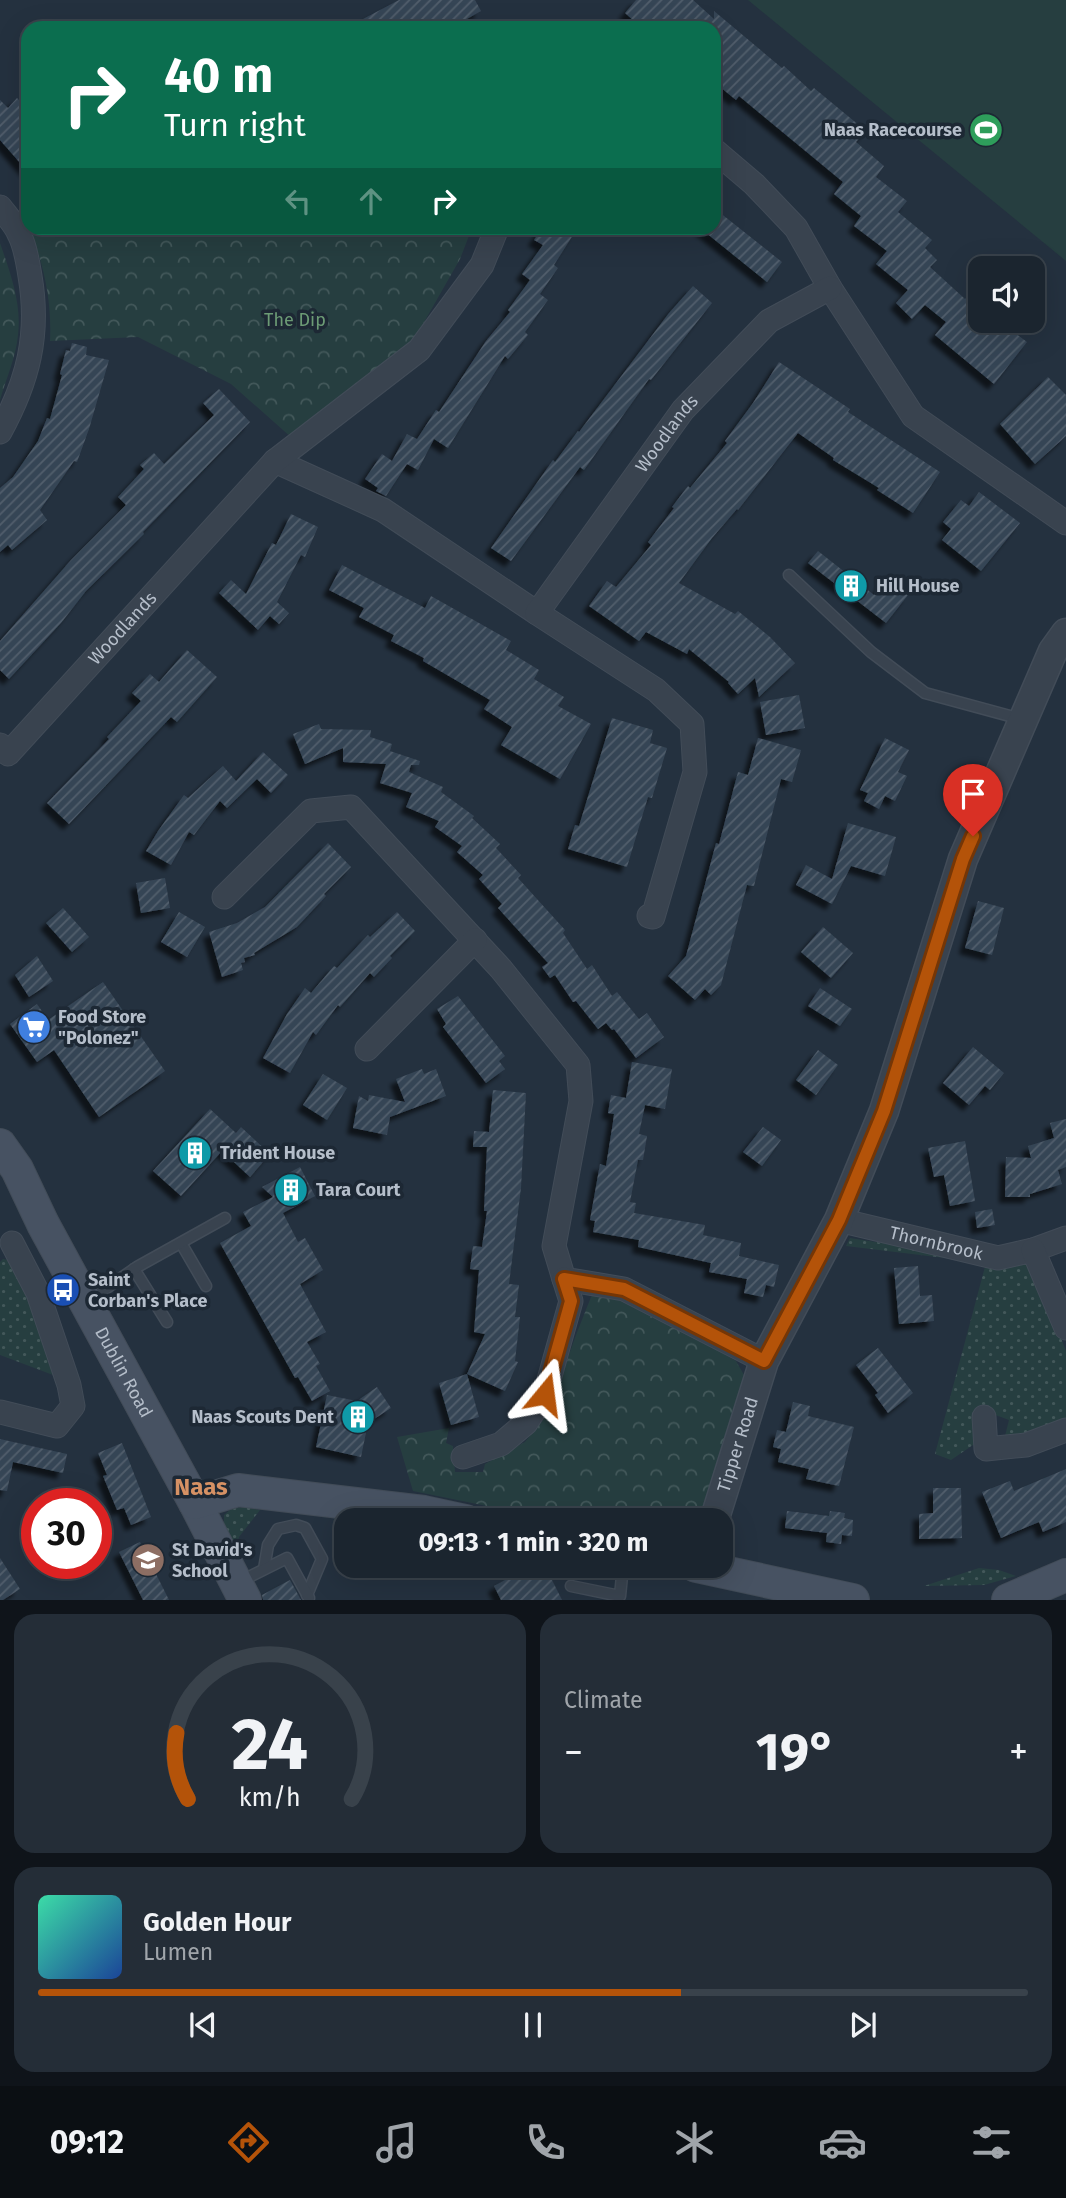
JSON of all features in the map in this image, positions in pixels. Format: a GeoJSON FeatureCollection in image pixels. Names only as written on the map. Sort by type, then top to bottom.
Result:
{"type":"FeatureCollection","features":[{"type":"Feature","properties":{"kind":"main road","name":"Dublin Road"},"geometry":{"type":"LineString","coordinates":[[0,1145],[17,1169],[43,1224],[195,1503],[240,1592]]}},
{"type":"Feature","properties":{"kind":"main road"},"geometry":{"type":"LineString","coordinates":[[195,1503],[238,1490],[367,1508]]}},
{"type":"Feature","properties":{"kind":"main road"},"geometry":{"type":"LineString","coordinates":[[733,1574],[853,1600]]}},
{"type":"Feature","properties":{"kind":"main road"},"geometry":{"type":"LineString","coordinates":[[1008,1600],[1066,1576]]}},
{"type":"Feature","properties":{"kind":"street"},"geometry":{"type":"LineString","coordinates":[[721,156],[754,184],[796,228],[830,288],[913,416],[1066,523]]}},
{"type":"Feature","properties":{"kind":"street"},"geometry":{"type":"LineString","coordinates":[[0,207],[20,234],[33,298],[34,331],[29,365],[13,409],[0,432]]}},
{"type":"Feature","properties":{"kind":"street","name":"Woodlands"},"geometry":{"type":"LineString","coordinates":[[0,744],[8,754],[275,461],[419,349],[482,265],[494,235]]}},
{"type":"Feature","properties":{"kind":"street","name":"Woodlands"},"geometry":{"type":"LineString","coordinates":[[537,613],[683,411],[769,321],[830,288]]}},
{"type":"Feature","properties":{"kind":"street"},"geometry":{"type":"LineString","coordinates":[[275,461],[383,510],[656,690],[692,724],[695,772],[653,917],[649,916]]}},
{"type":"Feature","properties":{"kind":"street","name":"Tipper Road"},"geometry":{"type":"LineString","coordinates":[[718,1508],[764,1361],[839,1220],[884,1111],[963,859],[1053,651],[1066,633]]}},
{"type":"Feature","properties":{"kind":"street"},"geometry":{"type":"LineString","coordinates":[[224,897],[311,811],[351,807],[501,969],[578,1065],[581,1101],[554,1246],[571,1301],[545,1394],[526,1423],[500,1444],[463,1457]]}},
{"type":"Feature","properties":{"kind":"street"},"geometry":{"type":"LineString","coordinates":[[368,1049],[475,940]]}},
{"type":"Feature","properties":{"kind":"street","name":"Thornbrook"},"geometry":{"type":"LineString","coordinates":[[839,1220],[998,1258],[1033,1250],[1066,1238]]}},
{"type":"Feature","properties":{"kind":"street"},"geometry":{"type":"LineString","coordinates":[[0,1412],[57,1426],[73,1406],[69,1385],[38,1293],[6,1248],[43,1224]]}},
{"type":"Feature","properties":{"kind":"street"},"geometry":{"type":"LineString","coordinates":[[1033,1250],[1066,1328]]}},
{"type":"Feature","properties":{"kind":"street"},"geometry":{"type":"LineString","coordinates":[[564,1279],[624,1289],[764,1361]]}},
{"type":"Feature","properties":{"kind":"street"},"geometry":{"type":"LineString","coordinates":[[984,1417],[986,1449],[1026,1445],[1066,1430]]}},
{"type":"Feature","properties":{"kind":"lane"},"geometry":{"type":"LineString","coordinates":[[789,575],[871,652],[925,693],[1023,720]]}},
{"type":"Feature","properties":{"kind":"lane"},"geometry":{"type":"LineString","coordinates":[[86,1303],[134,1269],[225,1218]]}},
{"type":"Feature","properties":{"kind":"lane"},"geometry":{"type":"LineString","coordinates":[[181,1243],[206,1286]]}},
{"type":"Feature","properties":{"kind":"lane"},"geometry":{"type":"LineString","coordinates":[[134,1269],[167,1322]]}},
{"type":"Feature","properties":{"kind":"lane"},"geometry":{"type":"LineString","coordinates":[[264,1569],[268,1545],[278,1529],[296,1525],[305,1528],[322,1559],[308,1597]]}},
{"type":"Feature","properties":{"kind":"lane"},"geometry":{"type":"LineString","coordinates":[[240,1592],[264,1569],[287,1558],[308,1597]]}},
{"type":"Feature","properties":{"kind":"lane"},"geometry":{"type":"LineString","coordinates":[[571,1586],[620,1598],[622,1578]]}},
{"type":"Feature","properties":{"kind":"green space","name":"Naas Racecourse"},"geometry":{"type":"Polygon","coordinates":[[[748,0],[1066,0],[1066,261],[748,0]]]}},
{"type":"Feature","properties":{"kind":"green space","name":"The Dip"},"geometry":{"type":"Polygon","coordinates":[[[32,235],[469,235],[460,259],[411,345],[292,438],[231,384],[138,337],[50,341],[50,312],[39,255],[32,235]]]}},
{"type":"Feature","properties":{"kind":"green space"},"geometry":{"type":"Polygon","coordinates":[[[0,243],[14,288],[19,323],[15,351],[0,400],[0,243]]]}},
{"type":"Feature","properties":{"kind":"green space"},"geometry":{"type":"Polygon","coordinates":[[[850,1238],[1001,1261],[1029,1255],[1066,1351],[1066,1422],[1021,1435],[1005,1436],[1009,1420],[993,1414],[976,1443],[951,1460],[935,1454],[986,1263],[846,1246],[850,1238]]]}},
{"type":"Feature","properties":{"kind":"green space"},"geometry":{"type":"Polygon","coordinates":[[[3,1259],[13,1261],[61,1378],[0,1355],[0,1262],[3,1259]]]}},
{"type":"Feature","properties":{"kind":"green space"},"geometry":{"type":"Polygon","coordinates":[[[596,1291],[610,1294],[662,1319],[736,1361],[744,1375],[707,1505],[703,1508],[496,1508],[413,1491],[397,1437],[449,1428],[446,1443],[453,1446],[455,1472],[483,1472],[485,1464],[525,1442],[548,1414],[591,1297],[596,1291]]]}},
{"type":"Feature","properties":{"kind":"green space"},"geometry":{"type":"Polygon","coordinates":[[[244,1507],[260,1510],[239,1537],[236,1552],[224,1527],[224,1515],[231,1509],[244,1507]]]}},
{"type":"Feature","properties":{"kind":"green space"},"geometry":{"type":"Polygon","coordinates":[[[979,1568],[999,1570],[1016,1576],[984,1585],[924,1586],[979,1568]]]}},
{"type":"Feature","properties":{"kind":"building"},"geometry":{"type":"Polygon","coordinates":[[[399,0],[475,0],[481,11],[463,21],[359,21],[399,0]]]}},
{"type":"Feature","properties":{"kind":"building"},"geometry":{"type":"Polygon","coordinates":[[[636,0],[693,0],[714,19],[714,11],[782,68],[784,66],[811,91],[814,88],[866,131],[856,142],[884,166],[876,177],[907,201],[898,212],[932,240],[925,248],[937,260],[930,267],[968,300],[968,333],[1015,333],[1027,342],[994,384],[935,335],[946,322],[925,305],[912,319],[896,303],[908,290],[876,264],[887,251],[854,226],[861,216],[834,194],[843,182],[739,96],[736,100],[721,88],[721,21],[634,21],[625,13],[636,0]]]}},
{"type":"Feature","properties":{"kind":"building"},"geometry":{"type":"Polygon","coordinates":[[[17,98],[21,102],[21,164],[0,140],[0,100],[8,108],[17,98]]]}},
{"type":"Feature","properties":{"kind":"building"},"geometry":{"type":"Polygon","coordinates":[[[721,214],[782,262],[767,282],[709,235],[721,235],[721,214]]]}},
{"type":"Feature","properties":{"kind":"building"},"geometry":{"type":"Polygon","coordinates":[[[537,235],[573,235],[554,265],[558,268],[540,294],[548,300],[525,332],[528,335],[508,359],[505,356],[448,448],[434,439],[418,470],[407,464],[386,496],[376,491],[378,488],[365,479],[382,454],[392,461],[407,434],[417,439],[436,410],[439,412],[486,341],[510,312],[508,310],[530,280],[522,274],[543,245],[534,240],[537,235]]]}},
{"type":"Feature","properties":{"kind":"building"},"geometry":{"type":"Polygon","coordinates":[[[693,286],[712,303],[651,380],[649,379],[584,470],[580,467],[511,561],[491,548],[553,460],[555,462],[669,313],[693,286]]]}},
{"type":"Feature","properties":{"kind":"building"},"geometry":{"type":"Polygon","coordinates":[[[72,343],[87,347],[86,355],[109,360],[89,429],[77,462],[74,461],[40,510],[47,520],[12,550],[8,545],[0,552],[0,488],[13,477],[38,441],[47,418],[50,419],[66,350],[70,351],[72,343]]]}},
{"type":"Feature","properties":{"kind":"building"},"geometry":{"type":"Polygon","coordinates":[[[779,362],[850,409],[848,412],[940,472],[913,513],[833,460],[834,458],[798,433],[738,510],[712,538],[679,583],[735,614],[738,611],[770,637],[795,663],[759,697],[755,678],[738,694],[729,682],[689,649],[687,654],[646,632],[639,641],[589,606],[607,581],[616,587],[651,545],[648,542],[674,508],[672,507],[727,443],[725,441],[779,362]]]}},
{"type":"Feature","properties":{"kind":"building"},"geometry":{"type":"Polygon","coordinates":[[[1048,377],[1066,395],[1066,436],[1035,464],[1000,424],[1048,377]]]}},
{"type":"Feature","properties":{"kind":"building"},"geometry":{"type":"Polygon","coordinates":[[[219,389],[250,422],[86,591],[61,623],[9,679],[0,670],[0,641],[71,560],[126,505],[118,497],[144,469],[140,465],[154,453],[164,464],[214,415],[203,403],[219,389]]]}},
{"type":"Feature","properties":{"kind":"building"},"geometry":{"type":"Polygon","coordinates":[[[979,492],[1020,523],[981,571],[942,540],[951,529],[943,522],[961,500],[969,506],[979,492]]]}},
{"type":"Feature","properties":{"kind":"building"},"geometry":{"type":"Polygon","coordinates":[[[291,514],[318,527],[305,557],[301,555],[277,602],[289,613],[279,624],[270,616],[258,630],[219,593],[231,580],[246,594],[272,543],[276,545],[291,514]]]}},
{"type":"Feature","properties":{"kind":"building","name":"Hill House"},"geometry":{"type":"Polygon","coordinates":[[[818,551],[874,595],[887,578],[908,595],[886,623],[808,563],[818,551]]]}},
{"type":"Feature","properties":{"kind":"building"},"geometry":{"type":"Polygon","coordinates":[[[342,565],[425,608],[431,596],[511,641],[506,650],[539,670],[534,679],[564,697],[558,706],[591,724],[560,779],[501,745],[512,727],[484,709],[490,700],[423,661],[424,658],[391,641],[394,635],[359,617],[364,608],[329,590],[342,565]]]}},
{"type":"Feature","properties":{"kind":"building"},"geometry":{"type":"Polygon","coordinates":[[[187,650],[217,677],[177,722],[171,717],[69,824],[47,803],[109,739],[107,737],[141,701],[132,693],[150,674],[159,682],[187,650]]]}},
{"type":"Feature","properties":{"kind":"building"},"geometry":{"type":"Polygon","coordinates":[[[799,695],[805,728],[766,735],[760,702],[799,695]]]}},
{"type":"Feature","properties":{"kind":"building"},"geometry":{"type":"Polygon","coordinates":[[[612,718],[653,730],[650,743],[667,748],[652,798],[648,797],[627,867],[568,849],[575,825],[579,826],[612,718]]]}},
{"type":"Feature","properties":{"kind":"building"},"geometry":{"type":"Polygon","coordinates":[[[319,724],[321,729],[371,730],[370,737],[392,744],[390,751],[420,761],[419,765],[411,765],[409,772],[443,787],[441,792],[474,816],[472,818],[500,844],[496,848],[521,875],[518,878],[565,930],[563,933],[587,969],[592,965],[612,996],[617,992],[639,1019],[647,1013],[664,1037],[636,1058],[614,1029],[606,1023],[598,1029],[576,1001],[573,1002],[555,975],[550,978],[542,967],[548,963],[498,908],[502,904],[479,879],[483,875],[457,852],[462,846],[435,827],[439,821],[406,807],[412,793],[380,783],[386,764],[343,762],[343,748],[305,764],[293,734],[319,724]]]}},
{"type":"Feature","properties":{"kind":"building"},"geometry":{"type":"Polygon","coordinates":[[[758,738],[801,750],[792,782],[781,779],[754,886],[747,885],[721,985],[711,995],[705,989],[695,1000],[668,976],[686,956],[738,772],[748,775],[758,738]]]}},
{"type":"Feature","properties":{"kind":"building"},"geometry":{"type":"Polygon","coordinates":[[[885,738],[909,750],[898,772],[907,776],[895,801],[885,796],[879,809],[864,801],[868,793],[860,790],[885,738]]]}},
{"type":"Feature","properties":{"kind":"building"},"geometry":{"type":"Polygon","coordinates":[[[263,752],[288,775],[271,793],[257,779],[227,808],[220,801],[194,835],[189,832],[171,865],[146,851],[184,795],[188,798],[223,766],[236,781],[263,752]]]}},
{"type":"Feature","properties":{"kind":"building"},"geometry":{"type":"Polygon","coordinates":[[[848,823],[896,837],[885,876],[851,866],[832,904],[796,885],[806,865],[832,879],[848,823]]]}},
{"type":"Feature","properties":{"kind":"building"},"geometry":{"type":"Polygon","coordinates":[[[328,843],[351,867],[297,927],[254,953],[255,955],[244,958],[245,962],[241,963],[243,970],[222,977],[209,932],[237,923],[265,907],[328,843]]]}},
{"type":"Feature","properties":{"kind":"building"},"geometry":{"type":"Polygon","coordinates":[[[165,878],[170,908],[141,913],[136,883],[165,878]]]}},
{"type":"Feature","properties":{"kind":"building"},"geometry":{"type":"Polygon","coordinates":[[[978,901],[1004,908],[992,955],[965,948],[978,901]]]}},
{"type":"Feature","properties":{"kind":"building"},"geometry":{"type":"Polygon","coordinates":[[[63,908],[89,937],[72,952],[46,923],[63,908]]]}},
{"type":"Feature","properties":{"kind":"building"},"geometry":{"type":"Polygon","coordinates":[[[179,912],[205,927],[187,957],[161,942],[179,912]]]}},
{"type":"Feature","properties":{"kind":"building"},"geometry":{"type":"Polygon","coordinates":[[[397,912],[415,931],[374,977],[370,973],[340,1007],[338,1005],[316,1035],[313,1032],[290,1073],[263,1058],[305,988],[311,993],[334,966],[337,968],[368,935],[370,937],[397,912]]]}},
{"type":"Feature","properties":{"kind":"building"},"geometry":{"type":"Polygon","coordinates":[[[823,927],[853,953],[831,978],[801,952],[823,927]]]}},
{"type":"Feature","properties":{"kind":"building"},"geometry":{"type":"Polygon","coordinates":[[[37,956],[53,981],[29,997],[15,975],[37,956]]]}},
{"type":"Feature","properties":{"kind":"building"},"geometry":{"type":"Polygon","coordinates":[[[103,982],[165,1071],[99,1117],[54,1050],[37,1062],[10,1024],[37,1004],[48,1020],[103,982]]]}},
{"type":"Feature","properties":{"kind":"building"},"geometry":{"type":"Polygon","coordinates":[[[820,988],[852,1009],[840,1026],[808,1006],[820,988]]]}},
{"type":"Feature","properties":{"kind":"building"},"geometry":{"type":"Polygon","coordinates":[[[458,996],[505,1056],[499,1061],[505,1069],[486,1083],[443,1027],[446,1024],[437,1009],[458,996]]]}},
{"type":"Feature","properties":{"kind":"building"},"geometry":{"type":"Polygon","coordinates":[[[973,1047],[1004,1073],[990,1090],[985,1086],[969,1105],[943,1083],[973,1047]]]}},
{"type":"Feature","properties":{"kind":"building"},"geometry":{"type":"Polygon","coordinates":[[[818,1050],[838,1065],[816,1095],[796,1080],[818,1050]]]}},
{"type":"Feature","properties":{"kind":"building"},"geometry":{"type":"Polygon","coordinates":[[[632,1062],[672,1069],[665,1109],[645,1105],[639,1134],[647,1136],[643,1160],[638,1160],[630,1202],[636,1203],[634,1213],[705,1225],[703,1235],[741,1243],[739,1256],[779,1265],[774,1287],[766,1285],[763,1297],[744,1293],[747,1279],[709,1272],[711,1263],[638,1247],[639,1240],[593,1232],[595,1221],[590,1220],[600,1164],[606,1166],[613,1122],[614,1114],[608,1113],[611,1095],[626,1098],[632,1062]]]}},
{"type":"Feature","properties":{"kind":"building"},"geometry":{"type":"Polygon","coordinates":[[[422,1069],[424,1074],[436,1069],[446,1096],[390,1117],[387,1135],[353,1128],[359,1096],[368,1101],[369,1095],[405,1102],[396,1079],[422,1069]]]}},
{"type":"Feature","properties":{"kind":"building"},"geometry":{"type":"Polygon","coordinates":[[[323,1074],[347,1088],[327,1120],[303,1105],[323,1074]]]}},
{"type":"Feature","properties":{"kind":"building"},"geometry":{"type":"Polygon","coordinates":[[[493,1090],[526,1093],[521,1188],[509,1284],[519,1285],[515,1317],[520,1317],[515,1361],[518,1362],[505,1391],[467,1374],[485,1334],[474,1332],[479,1270],[470,1269],[473,1246],[482,1247],[487,1211],[484,1211],[487,1147],[473,1147],[474,1131],[489,1132],[493,1090]]]}},
{"type":"Feature","properties":{"kind":"building","name":"Trident House"},"geometry":{"type":"Polygon","coordinates":[[[210,1109],[236,1133],[241,1127],[270,1154],[250,1177],[222,1151],[181,1196],[153,1171],[210,1109]]]}},
{"type":"Feature","properties":{"kind":"building"},"geometry":{"type":"Polygon","coordinates":[[[1066,1119],[1066,1167],[1058,1170],[1062,1184],[1030,1194],[1030,1197],[1005,1197],[1006,1157],[1031,1158],[1028,1146],[1054,1138],[1050,1123],[1066,1119]]]}},
{"type":"Feature","properties":{"kind":"building"},"geometry":{"type":"Polygon","coordinates":[[[763,1127],[781,1140],[762,1166],[743,1152],[763,1127]]]}},
{"type":"Feature","properties":{"kind":"building"},"geometry":{"type":"Polygon","coordinates":[[[965,1141],[975,1201],[950,1206],[944,1175],[934,1177],[928,1148],[965,1141]]]}},
{"type":"Feature","properties":{"kind":"building"},"geometry":{"type":"Polygon","coordinates":[[[300,1167],[315,1196],[283,1213],[298,1242],[305,1238],[323,1270],[300,1284],[326,1332],[307,1342],[320,1364],[316,1366],[330,1391],[312,1401],[298,1377],[295,1378],[220,1243],[251,1226],[243,1212],[273,1197],[262,1187],[300,1167]]]}},
{"type":"Feature","properties":{"kind":"building"},"geometry":{"type":"Polygon","coordinates":[[[992,1209],[995,1225],[977,1228],[975,1212],[992,1209]]]}},
{"type":"Feature","properties":{"kind":"building"},"geometry":{"type":"Polygon","coordinates":[[[918,1266],[920,1296],[932,1295],[934,1321],[899,1324],[894,1268],[918,1266]]]}},
{"type":"Feature","properties":{"kind":"building"},"geometry":{"type":"Polygon","coordinates":[[[878,1348],[913,1393],[888,1413],[875,1395],[878,1393],[856,1365],[878,1348]]]}},
{"type":"Feature","properties":{"kind":"building"},"geometry":{"type":"Polygon","coordinates":[[[467,1374],[479,1417],[451,1425],[439,1383],[467,1374]]]}},
{"type":"Feature","properties":{"kind":"building"},"geometry":{"type":"Polygon","coordinates":[[[377,1387],[391,1408],[368,1423],[361,1457],[316,1447],[327,1395],[357,1401],[377,1387]]]}},
{"type":"Feature","properties":{"kind":"building"},"geometry":{"type":"Polygon","coordinates":[[[793,1402],[810,1406],[808,1416],[854,1427],[839,1486],[806,1479],[809,1469],[778,1462],[781,1449],[773,1447],[777,1430],[786,1432],[793,1402]]]}},
{"type":"Feature","properties":{"kind":"building"},"geometry":{"type":"Polygon","coordinates":[[[0,1439],[67,1454],[63,1473],[13,1462],[7,1491],[0,1490],[0,1439]]]}},
{"type":"Feature","properties":{"kind":"building"},"geometry":{"type":"Polygon","coordinates":[[[122,1443],[151,1517],[131,1525],[124,1508],[117,1510],[112,1498],[112,1488],[108,1488],[103,1476],[107,1475],[98,1453],[122,1443]]]}},
{"type":"Feature","properties":{"kind":"building"},"geometry":{"type":"Polygon","coordinates":[[[1066,1469],[1066,1522],[1043,1532],[1039,1522],[1001,1538],[982,1492],[1010,1481],[1014,1491],[1066,1469]]]}},
{"type":"Feature","properties":{"kind":"building"},"geometry":{"type":"Polygon","coordinates":[[[933,1488],[961,1488],[962,1538],[919,1539],[919,1514],[933,1513],[933,1488]]]}},
{"type":"Feature","properties":{"kind":"building"},"geometry":{"type":"Polygon","coordinates":[[[787,1511],[829,1516],[830,1511],[845,1513],[844,1518],[853,1520],[852,1536],[842,1535],[841,1544],[826,1542],[827,1533],[785,1528],[787,1511]]]}},
{"type":"Feature","properties":{"kind":"building"},"geometry":{"type":"Polygon","coordinates":[[[140,1542],[169,1600],[143,1600],[119,1552],[140,1542]]]}},
{"type":"Feature","properties":{"kind":"building"},"geometry":{"type":"Polygon","coordinates":[[[0,1558],[20,1589],[3,1600],[0,1600],[0,1558]]]}},
{"type":"Feature","properties":{"kind":"building"},"geometry":{"type":"Polygon","coordinates":[[[509,1578],[551,1578],[562,1600],[501,1600],[494,1586],[509,1578]]]}},
{"type":"Feature","properties":{"kind":"building"},"geometry":{"type":"Polygon","coordinates":[[[290,1580],[301,1600],[263,1600],[262,1595],[290,1580]]]}},
{"type":"Feature","properties":{"kind":"place","name":"Naas Racecourse"},"geometry":{"type":"Point","coordinates":[986,130]}},
{"type":"Feature","properties":{"kind":"place","name":"Hill House"},"geometry":{"type":"Point","coordinates":[851,586]}},
{"type":"Feature","properties":{"kind":"place","name":"Food Store \"Polonez\""},"geometry":{"type":"Point","coordinates":[34,1027]}},
{"type":"Feature","properties":{"kind":"place","name":"Trident House"},"geometry":{"type":"Point","coordinates":[195,1153]}},
{"type":"Feature","properties":{"kind":"place","name":"Tara Court"},"geometry":{"type":"Point","coordinates":[291,1190]}},
{"type":"Feature","properties":{"kind":"place","name":"Saint Corban's Place"},"geometry":{"type":"Point","coordinates":[63,1290]}},
{"type":"Feature","properties":{"kind":"place","name":"Naas Scouts Dent"},"geometry":{"type":"Point","coordinates":[358,1417]}},
{"type":"Feature","properties":{"kind":"place","name":"St David's School"},"geometry":{"type":"Point","coordinates":[148,1560]}},
{"type":"Feature","properties":{"kind":"district","name":"Naas"},"geometry":{"type":"Point","coordinates":[201,1487]}},
{"type":"Feature","properties":{"kind":"route"},"geometry":{"type":"LineString","coordinates":[[545,1394],[571,1301],[564,1279],[624,1289],[764,1361],[839,1220],[884,1111],[963,859],[973,836]]}}]}
